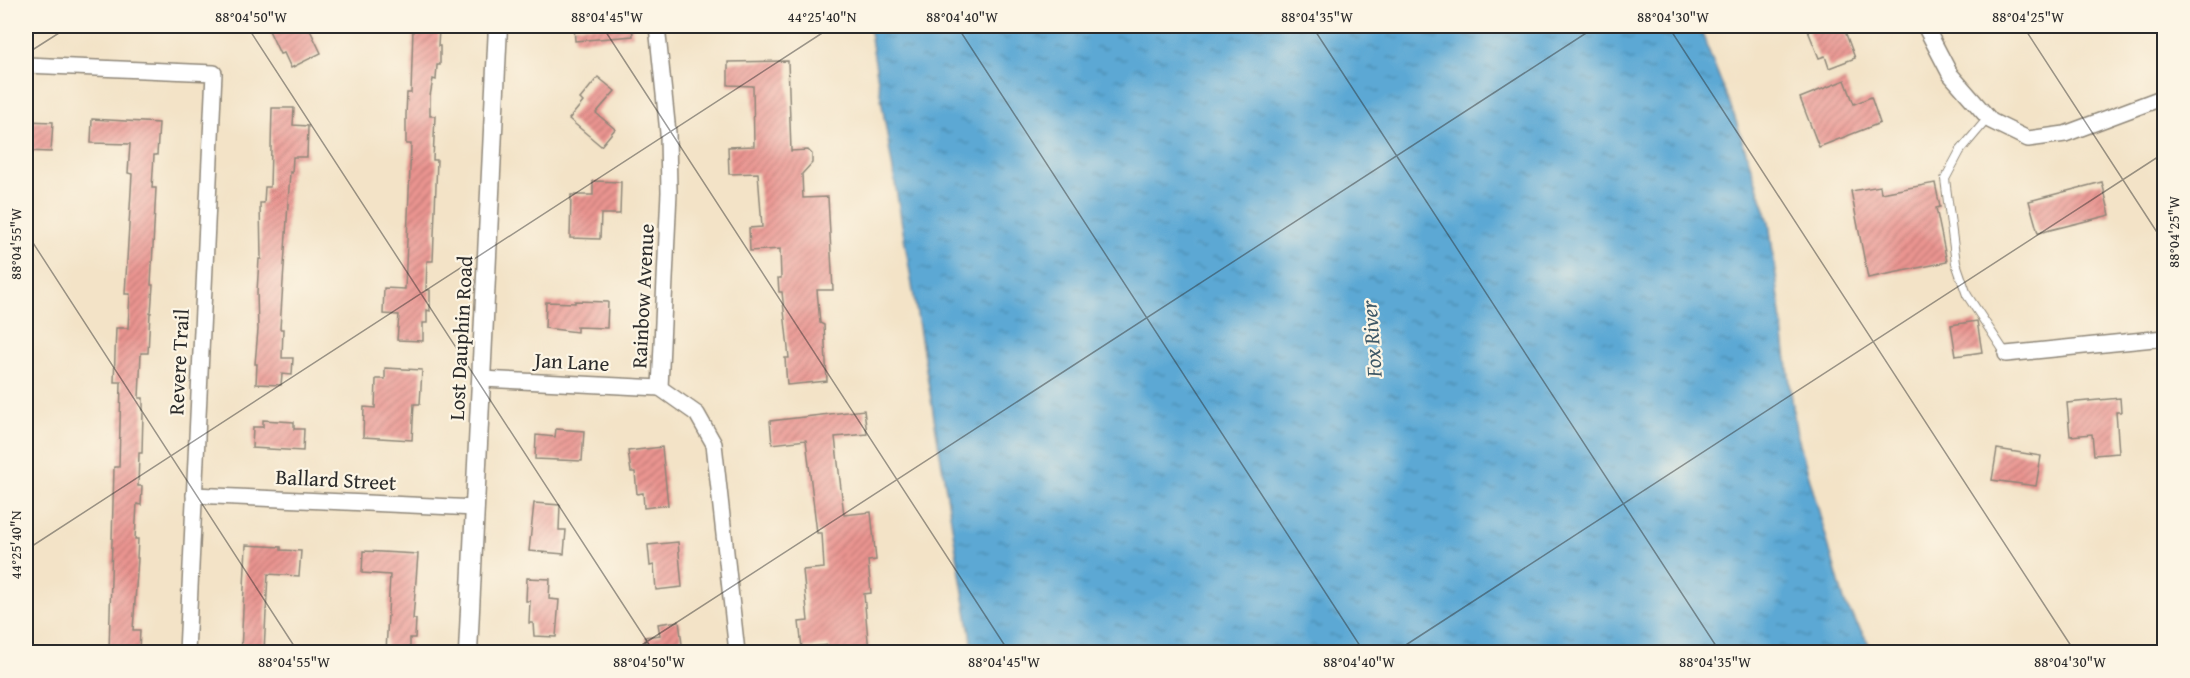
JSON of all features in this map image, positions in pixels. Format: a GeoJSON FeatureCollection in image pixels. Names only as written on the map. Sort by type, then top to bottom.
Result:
{"type":"FeatureCollection","features":[{"type":"Feature","properties":{"kind":"street","name":"Lost Dauphin Road"},"geometry":{"type":"LineString","coordinates":[[468,652],[498,26]]}},
{"type":"Feature","properties":{"kind":"street","name":"Rainbow Avenue"},"geometry":{"type":"LineString","coordinates":[[657,26],[668,133],[669,192],[660,388],[697,414],[714,444],[737,652]]}},
{"type":"Feature","properties":{"kind":"street"},"geometry":{"type":"LineString","coordinates":[[1925,26],[1950,74],[1989,118],[2028,139],[2065,134],[2164,97]]}},
{"type":"Feature","properties":{"kind":"street","name":"Revere Trail"},"geometry":{"type":"LineString","coordinates":[[26,64],[214,73],[187,652]]}},
{"type":"Feature","properties":{"kind":"street"},"geometry":{"type":"LineString","coordinates":[[2007,354],[2164,338]]}},
{"type":"Feature","properties":{"kind":"street","name":"Jan Lane"},"geometry":{"type":"LineString","coordinates":[[482,379],[660,388]]}},
{"type":"Feature","properties":{"kind":"street","name":"Ballard Street"},"geometry":{"type":"LineString","coordinates":[[194,495],[476,508]]}},
{"type":"Feature","properties":{"kind":"lane"},"geometry":{"type":"LineString","coordinates":[[1989,118],[1960,151],[1945,179],[1956,263],[1967,295],[2007,354]]}},
{"type":"Feature","properties":{"kind":"water","name":"Fox River"},"geometry":{"type":"Polygon","coordinates":[[[869,26],[1699,26],[1734,115],[1769,222],[1796,430],[1845,604],[1874,652],[973,652],[869,26]]]}},
{"type":"Feature","properties":{"kind":"building"},"geometry":{"type":"Polygon","coordinates":[[[267,26],[308,26],[321,53],[291,68],[284,53],[280,54],[267,26]]]}},
{"type":"Feature","properties":{"kind":"building"},"geometry":{"type":"Polygon","coordinates":[[[574,26],[632,26],[633,36],[575,41],[574,26]]]}},
{"type":"Feature","properties":{"kind":"building"},"geometry":{"type":"Polygon","coordinates":[[[1806,26],[1843,26],[1855,58],[1829,68],[1825,56],[1819,58],[1806,26]]]}},
{"type":"Feature","properties":{"kind":"building"},"geometry":{"type":"Polygon","coordinates":[[[413,28],[439,29],[438,46],[440,46],[440,65],[437,65],[436,80],[433,79],[430,96],[430,116],[435,116],[433,160],[437,160],[433,261],[427,261],[426,290],[430,290],[430,311],[427,310],[427,323],[423,323],[423,341],[397,340],[399,315],[383,314],[384,288],[405,289],[411,144],[406,144],[406,115],[407,93],[411,93],[413,28]]]}},
{"type":"Feature","properties":{"kind":"building"},"geometry":{"type":"Polygon","coordinates":[[[788,61],[791,151],[808,150],[812,154],[812,163],[802,174],[803,198],[828,197],[833,290],[817,290],[820,323],[824,325],[827,381],[787,385],[785,358],[789,358],[782,292],[779,292],[778,278],[781,278],[780,249],[750,251],[749,228],[762,227],[758,173],[729,174],[728,147],[754,146],[753,86],[728,85],[728,62],[788,61]]]}},
{"type":"Feature","properties":{"kind":"building"},"geometry":{"type":"Polygon","coordinates":[[[598,77],[615,91],[596,113],[615,129],[601,146],[569,119],[583,102],[580,99],[598,77]]]}},
{"type":"Feature","properties":{"kind":"building"},"geometry":{"type":"Polygon","coordinates":[[[1845,80],[1854,104],[1871,97],[1880,123],[1819,147],[1800,98],[1845,80]]]}},
{"type":"Feature","properties":{"kind":"building"},"geometry":{"type":"Polygon","coordinates":[[[272,108],[294,108],[293,125],[308,126],[307,157],[293,157],[292,173],[290,172],[280,329],[283,329],[282,358],[293,358],[292,375],[282,374],[281,385],[256,384],[257,364],[255,364],[258,330],[257,292],[259,259],[261,259],[260,203],[264,203],[265,187],[270,187],[272,108]]]}},
{"type":"Feature","properties":{"kind":"building"},"geometry":{"type":"Polygon","coordinates":[[[92,119],[159,123],[152,188],[156,188],[151,313],[148,353],[141,353],[139,398],[143,398],[143,413],[138,486],[142,486],[141,505],[137,504],[135,539],[138,539],[138,558],[133,630],[140,630],[139,651],[136,650],[136,652],[109,652],[114,467],[119,467],[121,382],[114,382],[116,328],[128,328],[130,294],[125,294],[132,174],[128,173],[130,144],[91,143],[92,119]]]}},
{"type":"Feature","properties":{"kind":"building"},"geometry":{"type":"Polygon","coordinates":[[[26,121],[53,122],[51,152],[26,151],[26,121]]]}},
{"type":"Feature","properties":{"kind":"building"},"geometry":{"type":"Polygon","coordinates":[[[593,181],[621,182],[620,214],[601,214],[600,239],[570,238],[571,195],[593,195],[593,181]]]}},
{"type":"Feature","properties":{"kind":"building"},"geometry":{"type":"Polygon","coordinates":[[[2102,182],[2110,215],[2038,233],[2029,201],[2102,182]]]}},
{"type":"Feature","properties":{"kind":"building"},"geometry":{"type":"Polygon","coordinates":[[[1935,183],[1940,207],[1936,208],[1947,262],[1868,278],[1851,191],[1880,186],[1881,193],[1935,183]]]}},
{"type":"Feature","properties":{"kind":"building"},"geometry":{"type":"Polygon","coordinates":[[[575,301],[608,302],[607,328],[577,327],[577,332],[545,328],[546,302],[575,303],[575,301]]]}},
{"type":"Feature","properties":{"kind":"building"},"geometry":{"type":"Polygon","coordinates":[[[1977,321],[1982,352],[1956,356],[1951,325],[1977,321]]]}},
{"type":"Feature","properties":{"kind":"building"},"geometry":{"type":"Polygon","coordinates":[[[385,368],[422,370],[420,404],[414,404],[412,440],[363,437],[364,407],[375,408],[376,379],[385,379],[385,368]]]}},
{"type":"Feature","properties":{"kind":"building"},"geometry":{"type":"Polygon","coordinates":[[[2120,398],[2121,412],[2116,412],[2119,453],[2094,455],[2092,434],[2070,436],[2067,403],[2120,398]]]}},
{"type":"Feature","properties":{"kind":"building"},"geometry":{"type":"Polygon","coordinates":[[[864,410],[867,434],[835,437],[844,515],[871,512],[876,560],[868,561],[871,593],[864,594],[869,652],[830,652],[829,645],[802,648],[799,622],[808,621],[803,570],[824,568],[822,533],[817,533],[806,440],[772,444],[770,421],[864,410]]]}},
{"type":"Feature","properties":{"kind":"building"},"geometry":{"type":"Polygon","coordinates":[[[263,420],[294,422],[294,429],[304,429],[303,451],[252,448],[253,427],[263,427],[263,420]]]}},
{"type":"Feature","properties":{"kind":"building"},"geometry":{"type":"Polygon","coordinates":[[[556,429],[584,431],[582,461],[535,459],[536,435],[555,437],[556,429]]]}},
{"type":"Feature","properties":{"kind":"building"},"geometry":{"type":"Polygon","coordinates":[[[662,447],[668,505],[644,508],[643,493],[637,494],[635,472],[631,472],[628,451],[662,447]]]}},
{"type":"Feature","properties":{"kind":"building"},"geometry":{"type":"Polygon","coordinates":[[[1997,449],[2041,456],[2036,486],[1992,480],[1997,449]]]}},
{"type":"Feature","properties":{"kind":"building"},"geometry":{"type":"Polygon","coordinates":[[[534,503],[560,505],[559,530],[566,530],[564,554],[529,551],[534,503]]]}},
{"type":"Feature","properties":{"kind":"building"},"geometry":{"type":"Polygon","coordinates":[[[678,542],[682,587],[656,590],[654,565],[650,566],[648,545],[678,542]]]}},
{"type":"Feature","properties":{"kind":"building"},"geometry":{"type":"Polygon","coordinates":[[[246,545],[281,547],[281,550],[301,551],[299,576],[268,574],[264,652],[241,652],[246,545]]]}},
{"type":"Feature","properties":{"kind":"building"},"geometry":{"type":"Polygon","coordinates":[[[363,551],[418,554],[413,619],[416,619],[415,638],[410,638],[410,652],[386,652],[390,575],[362,573],[363,551]]]}},
{"type":"Feature","properties":{"kind":"building"},"geometry":{"type":"Polygon","coordinates":[[[527,578],[550,579],[549,599],[559,600],[556,637],[534,636],[533,623],[529,623],[530,601],[526,601],[527,578]]]}},
{"type":"Feature","properties":{"kind":"building"},"geometry":{"type":"Polygon","coordinates":[[[679,621],[683,652],[647,652],[645,637],[660,635],[658,624],[679,621]]]}}]}
